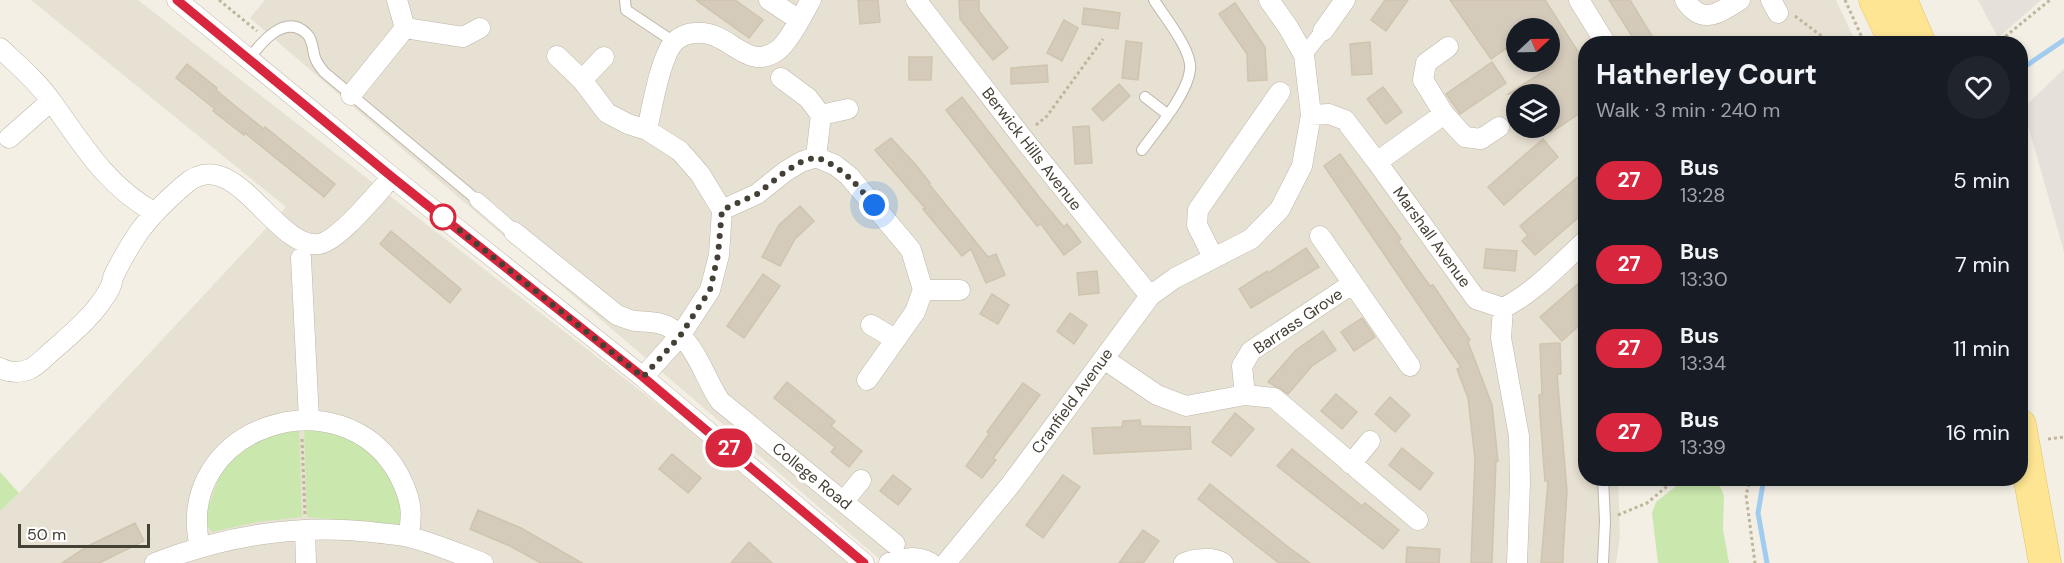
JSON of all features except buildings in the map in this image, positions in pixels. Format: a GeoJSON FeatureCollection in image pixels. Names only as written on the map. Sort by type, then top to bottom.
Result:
{"type":"FeatureCollection","features":[{"type":"Feature","properties":{"kind":"main road"},"geometry":{"type":"LineString","coordinates":[[1875,0],[1892,36]]}},
{"type":"Feature","properties":{"kind":"main road"},"geometry":{"type":"LineString","coordinates":[[1901,0],[1917,36]]}},
{"type":"Feature","properties":{"kind":"main road"},"geometry":{"type":"LineString","coordinates":[[2028,469],[2045,563]]}},
{"type":"Feature","properties":{"kind":"street","name":"College Road"},"geometry":{"type":"LineString","coordinates":[[177,0],[392,177],[643,377],[864,563]]}},
{"type":"Feature","properties":{"kind":"street"},"geometry":{"type":"LineString","coordinates":[[397,0],[405,28]]}},
{"type":"Feature","properties":{"kind":"street"},"geometry":{"type":"LineString","coordinates":[[769,0],[799,20]]}},
{"type":"Feature","properties":{"kind":"street"},"geometry":{"type":"LineString","coordinates":[[647,130],[664,62],[674,42],[688,33],[702,32],[714,34],[751,57],[765,57],[779,50],[812,0]]}},
{"type":"Feature","properties":{"kind":"street","name":"Berwick Hills Avenue"},"geometry":{"type":"LineString","coordinates":[[916,0],[1021,136],[1150,296]]}},
{"type":"Feature","properties":{"kind":"street"},"geometry":{"type":"LineString","coordinates":[[1269,0],[1304,55],[1345,0]]}},
{"type":"Feature","properties":{"kind":"street"},"geometry":{"type":"LineString","coordinates":[[1579,0],[1601,36]]}},
{"type":"Feature","properties":{"kind":"street"},"geometry":{"type":"LineString","coordinates":[[1685,0],[1692,11],[1707,16],[1720,13],[1740,0]]}},
{"type":"Feature","properties":{"kind":"street"},"geometry":{"type":"LineString","coordinates":[[405,28],[463,37],[480,28]]}},
{"type":"Feature","properties":{"kind":"street"},"geometry":{"type":"LineString","coordinates":[[351,95],[405,28]]}},
{"type":"Feature","properties":{"kind":"street"},"geometry":{"type":"LineString","coordinates":[[1448,47],[1426,63],[1423,80],[1444,114],[1465,137],[1481,139],[1499,127]]}},
{"type":"Feature","properties":{"kind":"street"},"geometry":{"type":"LineString","coordinates":[[0,48],[51,101],[93,160],[110,179],[137,202],[155,213]]}},
{"type":"Feature","properties":{"kind":"street","name":"Cranfield Avenue"},"geometry":{"type":"LineString","coordinates":[[946,563],[1011,484],[1150,296],[1175,278],[1251,239],[1280,209],[1302,166],[1311,115],[1304,55]]}},
{"type":"Feature","properties":{"kind":"street"},"geometry":{"type":"LineString","coordinates":[[557,56],[582,80],[607,113],[628,124],[647,130],[680,151],[699,174],[722,210],[718,255],[710,290],[680,336],[643,377]]}},
{"type":"Feature","properties":{"kind":"street"},"geometry":{"type":"LineString","coordinates":[[582,80],[604,57]]}},
{"type":"Feature","properties":{"kind":"street"},"geometry":{"type":"LineString","coordinates":[[781,78],[807,98],[821,115],[816,157]]}},
{"type":"Feature","properties":{"kind":"street"},"geometry":{"type":"LineString","coordinates":[[1213,257],[1197,225],[1198,210],[1280,92]]}},
{"type":"Feature","properties":{"kind":"street"},"geometry":{"type":"LineString","coordinates":[[9,138],[51,101]]}},
{"type":"Feature","properties":{"kind":"street"},"geometry":{"type":"LineString","coordinates":[[821,115],[849,109]]}},
{"type":"Feature","properties":{"kind":"street","name":"Marshall Avenue"},"geometry":{"type":"LineString","coordinates":[[1311,115],[1329,114],[1345,120],[1476,299],[1503,308]]}},
{"type":"Feature","properties":{"kind":"street"},"geometry":{"type":"LineString","coordinates":[[1377,162],[1444,114]]}},
{"type":"Feature","properties":{"kind":"street"},"geometry":{"type":"LineString","coordinates":[[722,210],[757,194],[786,171],[801,162],[816,157],[835,165],[849,176],[911,250],[923,290],[915,312],[867,380]]}},
{"type":"Feature","properties":{"kind":"street"},"geometry":{"type":"LineString","coordinates":[[0,368],[13,372],[31,369],[84,323],[110,288],[115,274],[138,234],[155,213],[193,178],[200,175],[217,175],[233,183],[293,235],[306,243],[320,244],[342,230],[392,177]]}},
{"type":"Feature","properties":{"kind":"street"},"geometry":{"type":"LineString","coordinates":[[477,200],[514,232]]}},
{"type":"Feature","properties":{"kind":"street","name":"College Road"},"geometry":{"type":"LineString","coordinates":[[514,232],[617,315],[633,321],[651,321],[668,326],[690,345],[701,363],[708,384],[720,400],[902,551]]}},
{"type":"Feature","properties":{"kind":"street"},"geometry":{"type":"LineString","coordinates":[[1320,236],[1410,366]]}},
{"type":"Feature","properties":{"kind":"street"},"geometry":{"type":"LineString","coordinates":[[1517,563],[1519,436],[1501,338],[1503,308],[1519,300],[1578,247]]}},
{"type":"Feature","properties":{"kind":"street"},"geometry":{"type":"LineString","coordinates":[[302,258],[305,420]]}},
{"type":"Feature","properties":{"kind":"street","name":"Barrass Grove"},"geometry":{"type":"LineString","coordinates":[[1245,395],[1242,366],[1251,351],[1352,284]]}},
{"type":"Feature","properties":{"kind":"street"},"geometry":{"type":"LineString","coordinates":[[923,290],[960,290]]}},
{"type":"Feature","properties":{"kind":"street"},"geometry":{"type":"LineString","coordinates":[[871,325],[895,339]]}},
{"type":"Feature","properties":{"kind":"street"},"geometry":{"type":"LineString","coordinates":[[1104,359],[1157,395],[1186,406],[1245,395],[1274,398],[1418,520]]}},
{"type":"Feature","properties":{"kind":"street"},"geometry":{"type":"LineString","coordinates":[[200,546],[196,528],[199,499],[211,472],[224,454],[243,437],[284,421],[305,420],[329,423],[355,431],[375,443],[405,486],[412,519],[408,536]]}},
{"type":"Feature","properties":{"kind":"street"},"geometry":{"type":"LineString","coordinates":[[1351,464],[1370,441]]}},
{"type":"Feature","properties":{"kind":"street"},"geometry":{"type":"LineString","coordinates":[[844,501],[861,480]]}},
{"type":"Feature","properties":{"kind":"street"},"geometry":{"type":"LineString","coordinates":[[155,563],[200,546],[269,533],[347,529],[408,536],[483,563]]}},
{"type":"Feature","properties":{"kind":"street"},"geometry":{"type":"LineString","coordinates":[[306,530],[306,563]]}},
{"type":"Feature","properties":{"kind":"street"},"geometry":{"type":"LineString","coordinates":[[889,563],[902,551],[931,563]]}},
{"type":"Feature","properties":{"kind":"street"},"geometry":{"type":"LineString","coordinates":[[1184,563],[1204,559],[1218,560],[1223,563]]}},
{"type":"Feature","properties":{"kind":"lane"},"geometry":{"type":"LineString","coordinates":[[625,0],[626,10],[674,42]]}},
{"type":"Feature","properties":{"kind":"lane"},"geometry":{"type":"LineString","coordinates":[[1142,150],[1183,91],[1191,68],[1183,42],[1154,0]]}},
{"type":"Feature","properties":{"kind":"lane"},"geometry":{"type":"LineString","coordinates":[[249,59],[266,37],[280,28],[294,27],[306,33],[314,46],[315,59],[324,72],[477,200]]}},
{"type":"Feature","properties":{"kind":"lane"},"geometry":{"type":"LineString","coordinates":[[1145,97],[1167,114]]}},
{"type":"Feature","properties":{"kind":"lane"},"geometry":{"type":"LineString","coordinates":[[1603,486],[1603,563]]}},
{"type":"Feature","properties":{"kind":"path"},"geometry":{"type":"LineString","coordinates":[[219,0],[266,37]]}},
{"type":"Feature","properties":{"kind":"path"},"geometry":{"type":"LineString","coordinates":[[1845,0],[1861,36]]}},
{"type":"Feature","properties":{"kind":"path"},"geometry":{"type":"LineString","coordinates":[[2006,36],[2050,0]]}},
{"type":"Feature","properties":{"kind":"path"},"geometry":{"type":"LineString","coordinates":[[1774,6],[1790,12],[1822,36]]}},
{"type":"Feature","properties":{"kind":"path"},"geometry":{"type":"LineString","coordinates":[[1021,136],[1047,116],[1103,39]]}},
{"type":"Feature","properties":{"kind":"path"},"geometry":{"type":"LineString","coordinates":[[305,420],[306,530]]}},
{"type":"Feature","properties":{"kind":"path"},"geometry":{"type":"LineString","coordinates":[[1605,520],[1647,503],[1667,486]]}},
{"type":"Feature","properties":{"kind":"path"},"geometry":{"type":"LineString","coordinates":[[1749,486],[1746,495],[1755,563]]}},
{"type":"Feature","properties":{"kind":"shaded area"},"geometry":{"type":"Polygon","coordinates":[[[31,0],[138,0],[862,563],[0,563],[0,511],[286,207],[31,0]]]}},
{"type":"Feature","properties":{"kind":"shaded area"},"geometry":{"type":"Polygon","coordinates":[[[265,0],[1836,0],[1853,36],[1578,36],[1578,486],[1618,486],[1620,537],[1616,563],[884,563],[250,18],[265,0]]]}},
{"type":"Feature","properties":{"kind":"shaded area"},"geometry":{"type":"Polygon","coordinates":[[[1978,0],[2041,0],[2000,36],[1997,36],[1978,0]]]}},
{"type":"Feature","properties":{"kind":"shaded area"},"geometry":{"type":"Polygon","coordinates":[[[2064,69],[2064,252],[2028,126],[2028,103],[2064,69]]]}},
{"type":"Feature","properties":{"kind":"green space"},"geometry":{"type":"Polygon","coordinates":[[[304,426],[330,428],[375,452],[404,502],[401,522],[396,526],[307,517],[304,426]]]}},
{"type":"Feature","properties":{"kind":"green space"},"geometry":{"type":"Polygon","coordinates":[[[299,427],[302,517],[256,522],[212,532],[208,526],[207,510],[220,475],[232,458],[275,431],[299,427]]]}},
{"type":"Feature","properties":{"kind":"green space"},"geometry":{"type":"Polygon","coordinates":[[[0,472],[19,493],[0,511],[0,472]]]}},
{"type":"Feature","properties":{"kind":"green space"},"geometry":{"type":"Polygon","coordinates":[[[1676,486],[1720,486],[1724,496],[1723,529],[1729,563],[1658,563],[1652,513],[1656,502],[1676,486]]]}},
{"type":"Feature","properties":{"kind":"waterway"},"geometry":{"type":"LineString","coordinates":[[2028,65],[2064,40]]}},
{"type":"Feature","properties":{"kind":"waterway"},"geometry":{"type":"LineString","coordinates":[[1763,486],[1758,513],[1767,563]]}},
{"type":"Feature","properties":{"kind":"bus line","name":"27"},"geometry":{"type":"LineString","coordinates":[[177,0],[392,177],[643,377],[864,563]]}},
{"type":"Feature","properties":{"kind":"route"},"geometry":{"type":"LineString","coordinates":[[443,217],[643,377],[680,336],[710,290],[718,255],[722,210],[757,194],[786,171],[801,162],[816,157],[835,165],[849,176],[874,205]]}}]}
